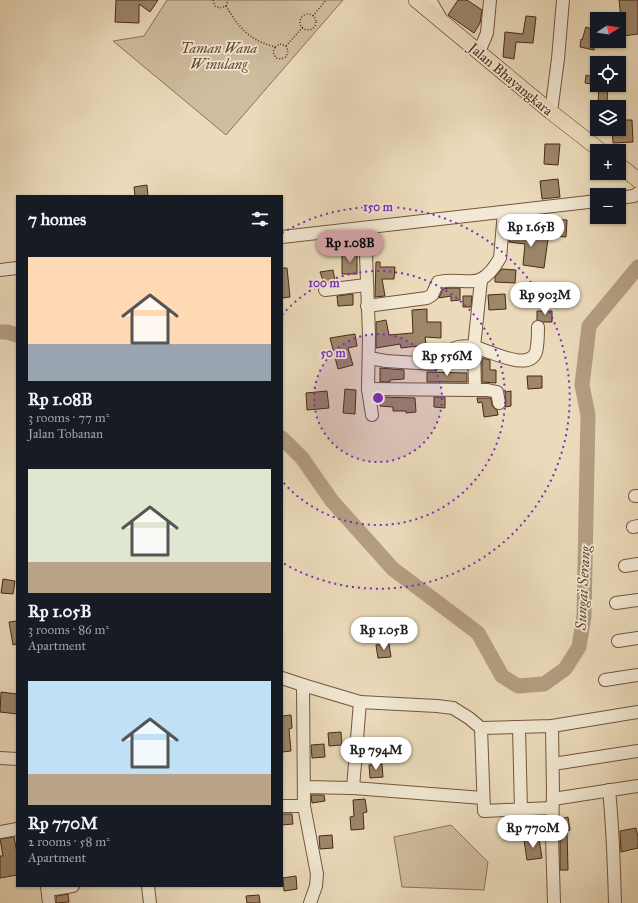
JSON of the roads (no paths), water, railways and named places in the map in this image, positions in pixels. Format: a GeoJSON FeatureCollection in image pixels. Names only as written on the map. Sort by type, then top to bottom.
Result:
{"type":"FeatureCollection","features":[{"type":"Feature","properties":{"kind":"main road"},"geometry":{"type":"LineString","coordinates":[[416,0],[444,24]]}},
{"type":"Feature","properties":{"kind":"main road","name":"Jalan Bhayangkara"},"geometry":{"type":"LineString","coordinates":[[444,24],[550,112],[592,144]]}},
{"type":"Feature","properties":{"kind":"main road"},"geometry":{"type":"LineString","coordinates":[[626,171],[638,180]]}},
{"type":"Feature","properties":{"kind":"street","name":"Jalan Bhayangkara"},"geometry":{"type":"LineString","coordinates":[[430,0],[444,24]]}},
{"type":"Feature","properties":{"kind":"street"},"geometry":{"type":"LineString","coordinates":[[479,52],[487,33],[490,0]]}},
{"type":"Feature","properties":{"kind":"street"},"geometry":{"type":"LineString","coordinates":[[550,112],[558,58],[563,0]]}},
{"type":"Feature","properties":{"kind":"street"},"geometry":{"type":"LineString","coordinates":[[626,197],[634,196],[638,193]]}},
{"type":"Feature","properties":{"kind":"street"},"geometry":{"type":"LineString","coordinates":[[283,237],[590,202]]}},
{"type":"Feature","properties":{"kind":"street"},"geometry":{"type":"LineString","coordinates":[[367,306],[427,298],[432,295],[438,282],[481,280],[500,258],[504,212]]}},
{"type":"Feature","properties":{"kind":"street"},"geometry":{"type":"LineString","coordinates":[[365,228],[369,358],[368,389],[372,415]]}},
{"type":"Feature","properties":{"kind":"street"},"geometry":{"type":"LineString","coordinates":[[0,270],[16,268]]}},
{"type":"Feature","properties":{"kind":"street"},"geometry":{"type":"LineString","coordinates":[[475,390],[474,347],[481,280]]}},
{"type":"Feature","properties":{"kind":"street"},"geometry":{"type":"LineString","coordinates":[[325,290],[366,285]]}},
{"type":"Feature","properties":{"kind":"street"},"geometry":{"type":"LineString","coordinates":[[369,358],[386,361],[434,364],[454,348],[466,346],[474,347],[510,359],[528,359],[533,356],[536,351],[538,327]]}},
{"type":"Feature","properties":{"kind":"street"},"geometry":{"type":"LineString","coordinates":[[368,389],[488,390],[497,392],[498,403]]}},
{"type":"Feature","properties":{"kind":"street"},"geometry":{"type":"LineString","coordinates":[[625,566],[638,564]]}},
{"type":"Feature","properties":{"kind":"street"},"geometry":{"type":"LineString","coordinates":[[616,603],[638,600]]}},
{"type":"Feature","properties":{"kind":"street"},"geometry":{"type":"LineString","coordinates":[[618,641],[638,638]]}},
{"type":"Feature","properties":{"kind":"street"},"geometry":{"type":"LineString","coordinates":[[605,680],[638,675]]}},
{"type":"Feature","properties":{"kind":"street"},"geometry":{"type":"LineString","coordinates":[[283,678],[360,702],[445,706],[453,708],[481,728],[552,726],[638,712]]}},
{"type":"Feature","properties":{"kind":"street"},"geometry":{"type":"LineString","coordinates":[[303,685],[304,806],[317,874],[316,886],[310,903]]}},
{"type":"Feature","properties":{"kind":"street"},"geometry":{"type":"LineString","coordinates":[[353,788],[360,702]]}},
{"type":"Feature","properties":{"kind":"street"},"geometry":{"type":"LineString","coordinates":[[552,726],[552,837],[554,903]]}},
{"type":"Feature","properties":{"kind":"street"},"geometry":{"type":"LineString","coordinates":[[481,728],[484,811],[522,810],[609,790],[638,786]]}},
{"type":"Feature","properties":{"kind":"street"},"geometry":{"type":"LineString","coordinates":[[519,728],[522,810]]}},
{"type":"Feature","properties":{"kind":"street"},"geometry":{"type":"LineString","coordinates":[[552,764],[638,751]]}},
{"type":"Feature","properties":{"kind":"street"},"geometry":{"type":"LineString","coordinates":[[0,758],[16,759]]}},
{"type":"Feature","properties":{"kind":"street"},"geometry":{"type":"LineString","coordinates":[[304,787],[353,788],[483,798]]}},
{"type":"Feature","properties":{"kind":"street"},"geometry":{"type":"LineString","coordinates":[[609,790],[613,832],[616,903]]}},
{"type":"Feature","properties":{"kind":"street"},"geometry":{"type":"LineString","coordinates":[[283,806],[304,806]]}},
{"type":"Feature","properties":{"kind":"street"},"geometry":{"type":"LineString","coordinates":[[0,832],[16,828]]}},
{"type":"Feature","properties":{"kind":"street"},"geometry":{"type":"LineString","coordinates":[[49,903],[48,888],[60,887]]}},
{"type":"Feature","properties":{"kind":"street"},"geometry":{"type":"LineString","coordinates":[[148,887],[150,903]]}},
{"type":"Feature","properties":{"kind":"waterway","name":"Sungai Serang"},"geometry":{"type":"LineString","coordinates":[[283,439],[302,458],[332,501],[393,569],[478,633],[502,676],[518,686],[544,684],[565,669],[579,647],[584,616],[588,415],[582,385],[589,326],[638,267]]}},
{"type":"Feature","properties":{"kind":"waterway","name":"Sungai Serang"},"geometry":{"type":"LineString","coordinates":[[0,332],[16,335]]}},
{"type":"Feature","properties":{"kind":"park label","name":"Taman Wana Winulang"},"geometry":{"type":"Point","coordinates":[219,56]}}]}
